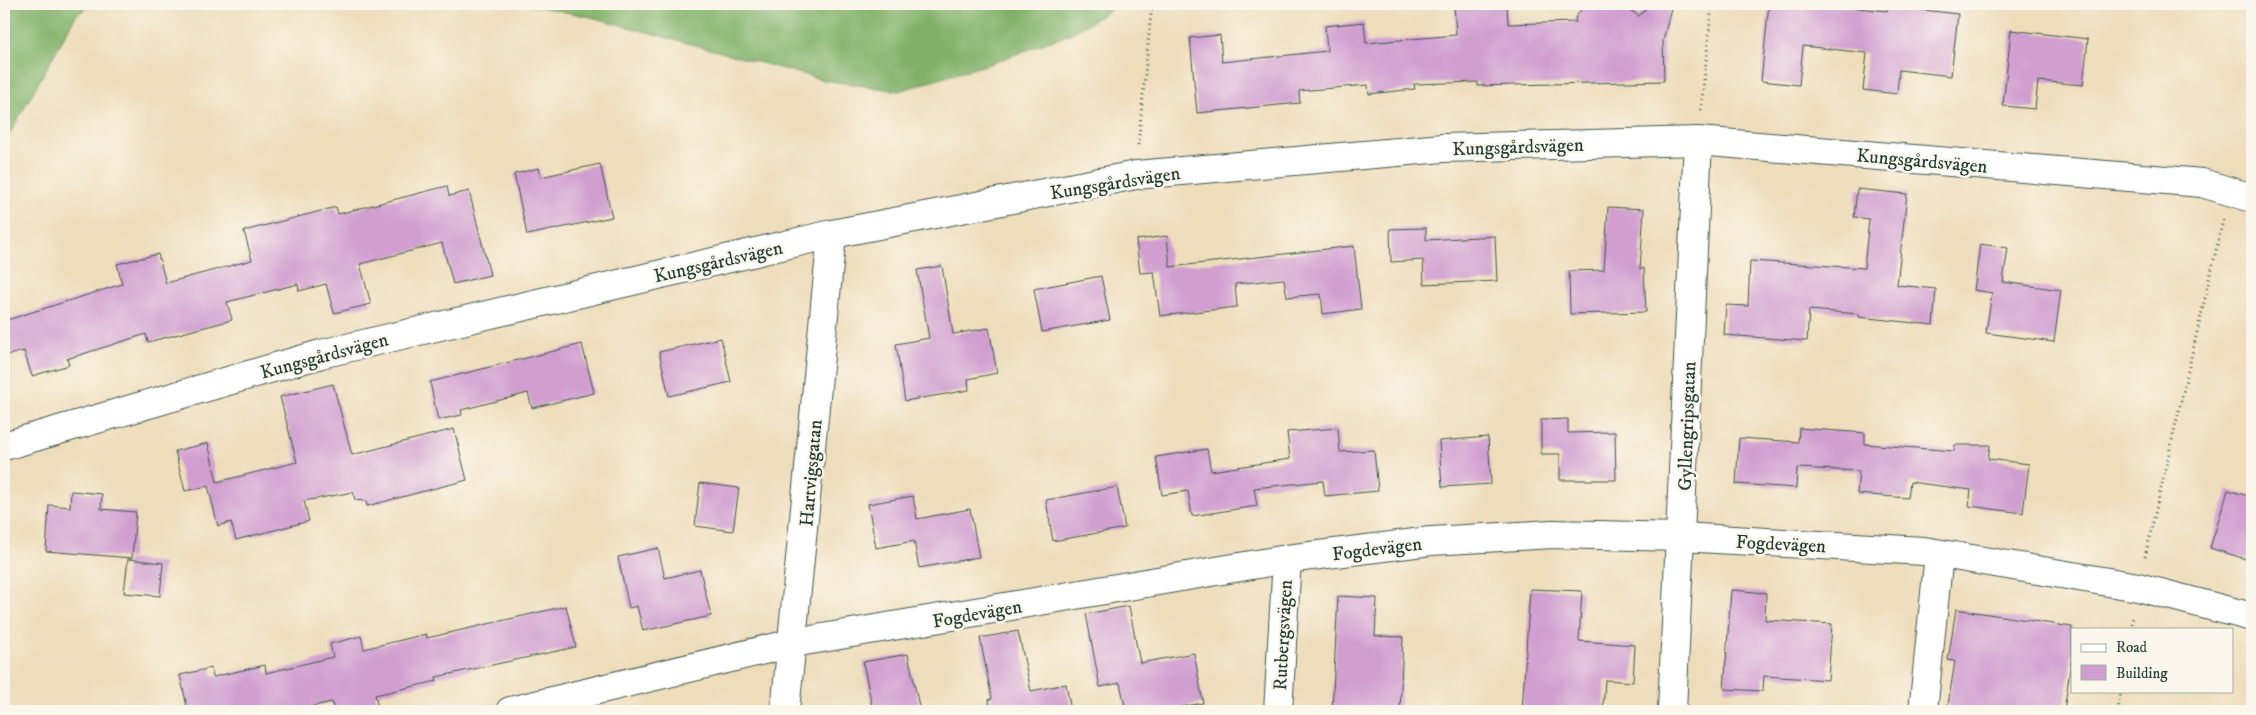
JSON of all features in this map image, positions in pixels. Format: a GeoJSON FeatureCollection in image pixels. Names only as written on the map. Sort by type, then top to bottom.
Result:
{"type":"FeatureCollection","features":[{"type":"Feature","properties":{"kind":"street","name":"Kungsgårdsvägen"},"geometry":{"type":"LineString","coordinates":[[4,446],[321,354],[832,234],[1136,175],[1443,148],[1698,141],[2202,183],[2241,195]]}},
{"type":"Feature","properties":{"kind":"street","name":"Gyllengripsgatan"},"geometry":{"type":"LineString","coordinates":[[1672,711],[1698,141]]}},
{"type":"Feature","properties":{"kind":"street","name":"Hartvigsgatan"},"geometry":{"type":"LineString","coordinates":[[785,711],[832,234]]}},
{"type":"Feature","properties":{"kind":"street","name":"Fogdevägen"},"geometry":{"type":"LineString","coordinates":[[510,711],[793,644],[1287,559],[1431,542],[1552,534],[1681,537],[1939,554],[2138,587],[2252,617]]}},
{"type":"Feature","properties":{"kind":"street"},"geometry":{"type":"LineString","coordinates":[[1923,711],[1939,554]]}},
{"type":"Feature","properties":{"kind":"street","name":"Rutbergsvägen"},"geometry":{"type":"LineString","coordinates":[[1278,711],[1287,559]]}},
{"type":"Feature","properties":{"kind":"path"},"geometry":{"type":"LineString","coordinates":[[1136,175],[1152,4]]}},
{"type":"Feature","properties":{"kind":"path"},"geometry":{"type":"LineString","coordinates":[[1698,141],[1712,4]]}},
{"type":"Feature","properties":{"kind":"path"},"geometry":{"type":"LineString","coordinates":[[2138,587],[2241,195]]}},
{"type":"Feature","properties":{"kind":"path"},"geometry":{"type":"LineString","coordinates":[[2118,711],[2121,692]]}},
{"type":"Feature","properties":{"kind":"green space"},"geometry":{"type":"Polygon","coordinates":[[[4,4],[94,4],[77,14],[4,144],[4,4]]]}},
{"type":"Feature","properties":{"kind":"green space"},"geometry":{"type":"Polygon","coordinates":[[[524,4],[1115,4],[1112,9],[1070,34],[992,63],[899,91],[824,80],[591,17],[524,4]]]}},
{"type":"Feature","properties":{"kind":"building"},"geometry":{"type":"Polygon","coordinates":[[[1454,4],[1507,4],[1508,24],[1576,22],[1575,18],[1585,4],[1620,4],[1639,16],[1650,4],[1672,4],[1663,41],[1664,81],[1478,86],[1478,82],[1414,84],[1415,89],[1369,94],[1368,85],[1299,91],[1300,103],[1197,113],[1190,38],[1220,35],[1222,62],[1327,51],[1325,26],[1364,22],[1366,43],[1456,35],[1454,4]]]}},
{"type":"Feature","properties":{"kind":"building"},"geometry":{"type":"Polygon","coordinates":[[[1769,4],[1820,4],[1887,11],[1888,6],[1958,14],[1951,76],[1899,70],[1897,94],[1863,90],[1867,53],[1803,46],[1799,85],[1761,81],[1769,4]]]}},
{"type":"Feature","properties":{"kind":"building"},"geometry":{"type":"Polygon","coordinates":[[[2011,30],[2088,39],[2083,85],[2038,81],[2035,109],[2003,106],[2011,30]]]}},
{"type":"Feature","properties":{"kind":"building"},"geometry":{"type":"Polygon","coordinates":[[[600,164],[612,217],[527,235],[514,174],[539,168],[541,177],[600,164]]]}},
{"type":"Feature","properties":{"kind":"building"},"geometry":{"type":"Polygon","coordinates":[[[447,186],[449,196],[469,191],[490,275],[453,284],[442,243],[360,264],[371,304],[334,313],[326,284],[299,291],[298,284],[227,302],[232,320],[148,342],[146,334],[67,359],[69,365],[32,376],[24,351],[4,356],[4,321],[122,284],[117,264],[158,254],[166,283],[252,260],[244,231],[336,207],[338,214],[447,186]]]}},
{"type":"Feature","properties":{"kind":"building"},"geometry":{"type":"Polygon","coordinates":[[[1857,189],[1907,194],[1897,285],[1936,289],[1933,325],[1859,317],[1859,314],[1809,310],[1807,341],[1724,335],[1726,305],[1748,306],[1750,261],[1864,268],[1869,219],[1854,217],[1857,189]]]}},
{"type":"Feature","properties":{"kind":"building"},"geometry":{"type":"Polygon","coordinates":[[[1608,207],[1644,209],[1640,269],[1644,268],[1646,312],[1570,314],[1569,271],[1604,270],[1608,207]]]}},
{"type":"Feature","properties":{"kind":"building"},"geometry":{"type":"Polygon","coordinates":[[[1426,228],[1426,240],[1495,236],[1497,281],[1424,284],[1423,260],[1391,262],[1390,229],[1426,228]]]}},
{"type":"Feature","properties":{"kind":"building"},"geometry":{"type":"Polygon","coordinates":[[[1167,236],[1170,267],[1354,246],[1361,309],[1323,314],[1321,294],[1287,297],[1284,279],[1235,284],[1237,307],[1160,316],[1154,272],[1140,273],[1136,240],[1167,236]]]}},
{"type":"Feature","properties":{"kind":"building"},"geometry":{"type":"Polygon","coordinates":[[[1980,244],[2008,248],[2003,282],[2061,290],[2054,342],[1986,333],[1992,293],[1974,290],[1980,244]]]}},
{"type":"Feature","properties":{"kind":"building"},"geometry":{"type":"Polygon","coordinates":[[[942,266],[953,334],[989,328],[997,373],[968,379],[969,390],[905,401],[896,344],[929,338],[917,270],[942,266]]]}},
{"type":"Feature","properties":{"kind":"building"},"geometry":{"type":"Polygon","coordinates":[[[1101,276],[1110,320],[1042,332],[1034,289],[1101,276]]]}},
{"type":"Feature","properties":{"kind":"building"},"geometry":{"type":"Polygon","coordinates":[[[721,338],[731,382],[669,396],[659,352],[721,338]]]}},
{"type":"Feature","properties":{"kind":"building"},"geometry":{"type":"Polygon","coordinates":[[[582,344],[594,393],[532,408],[528,393],[461,410],[462,415],[438,420],[430,382],[582,344]]]}},
{"type":"Feature","properties":{"kind":"building"},"geometry":{"type":"Polygon","coordinates":[[[333,384],[352,455],[454,429],[467,480],[367,506],[366,501],[355,500],[353,492],[304,501],[309,521],[236,540],[231,522],[218,526],[208,486],[185,491],[175,451],[208,443],[217,482],[297,462],[280,397],[333,384]]]}},
{"type":"Feature","properties":{"kind":"building"},"geometry":{"type":"Polygon","coordinates":[[[1568,419],[1568,433],[1615,432],[1616,480],[1560,480],[1560,454],[1541,454],[1541,420],[1568,419]]]}},
{"type":"Feature","properties":{"kind":"building"},"geometry":{"type":"Polygon","coordinates":[[[1338,428],[1340,452],[1374,450],[1378,491],[1325,496],[1323,481],[1254,488],[1257,506],[1192,516],[1188,491],[1162,495],[1156,457],[1207,449],[1211,471],[1290,459],[1287,432],[1338,428]]]}},
{"type":"Feature","properties":{"kind":"building"},"geometry":{"type":"Polygon","coordinates":[[[1799,428],[1865,433],[1865,444],[1954,451],[1955,445],[1990,445],[1988,459],[2029,464],[2023,513],[1969,506],[1971,490],[1910,482],[1908,498],[1857,494],[1859,471],[1797,468],[1796,488],[1736,484],[1739,438],[1798,442],[1799,428]]]}},
{"type":"Feature","properties":{"kind":"building"},"geometry":{"type":"Polygon","coordinates":[[[1488,437],[1491,484],[1442,487],[1439,441],[1488,437]]]}},
{"type":"Feature","properties":{"kind":"building"},"geometry":{"type":"Polygon","coordinates":[[[700,483],[739,488],[733,531],[695,526],[700,483]]]}},
{"type":"Feature","properties":{"kind":"building"},"geometry":{"type":"Polygon","coordinates":[[[1117,487],[1125,528],[1053,541],[1046,500],[1117,487]]]}},
{"type":"Feature","properties":{"kind":"building"},"geometry":{"type":"Polygon","coordinates":[[[2228,490],[2252,497],[2252,561],[2210,548],[2228,490]]]}},
{"type":"Feature","properties":{"kind":"building"},"geometry":{"type":"Polygon","coordinates":[[[71,491],[102,494],[101,509],[136,512],[132,558],[46,551],[49,505],[70,507],[71,491]]]}},
{"type":"Feature","properties":{"kind":"building"},"geometry":{"type":"Polygon","coordinates":[[[913,496],[917,519],[970,509],[979,557],[919,568],[914,541],[876,548],[868,504],[913,496]]]}},
{"type":"Feature","properties":{"kind":"building"},"geometry":{"type":"Polygon","coordinates":[[[658,548],[665,578],[700,570],[711,616],[643,631],[637,606],[629,608],[618,557],[658,548]]]}},
{"type":"Feature","properties":{"kind":"building"},"geometry":{"type":"Polygon","coordinates":[[[128,559],[163,563],[160,596],[124,593],[128,559]]]}},
{"type":"Feature","properties":{"kind":"building"},"geometry":{"type":"Polygon","coordinates":[[[1530,589],[1582,591],[1579,641],[1635,645],[1633,682],[1605,680],[1603,711],[1522,711],[1530,589]]]}},
{"type":"Feature","properties":{"kind":"building"},"geometry":{"type":"Polygon","coordinates":[[[1731,590],[1766,593],[1765,620],[1832,624],[1828,680],[1764,676],[1763,691],[1724,689],[1731,590]]]}},
{"type":"Feature","properties":{"kind":"building"},"geometry":{"type":"Polygon","coordinates":[[[1338,596],[1377,598],[1375,636],[1403,637],[1400,711],[1332,711],[1338,596]]]}},
{"type":"Feature","properties":{"kind":"building"},"geometry":{"type":"Polygon","coordinates":[[[566,606],[576,647],[436,677],[437,681],[375,695],[379,711],[334,711],[332,702],[291,711],[188,711],[180,675],[211,668],[213,677],[265,665],[266,673],[333,657],[330,644],[361,636],[364,649],[426,634],[427,638],[566,606]]]}},
{"type":"Feature","properties":{"kind":"building"},"geometry":{"type":"Polygon","coordinates":[[[1129,606],[1140,663],[1194,653],[1203,703],[1159,711],[1126,711],[1120,683],[1100,687],[1086,614],[1129,606]]]}},
{"type":"Feature","properties":{"kind":"building"},"geometry":{"type":"Polygon","coordinates":[[[1956,609],[2072,627],[2071,662],[2064,711],[1947,711],[1955,661],[1948,660],[1956,609]]]}},
{"type":"Feature","properties":{"kind":"building"},"geometry":{"type":"Polygon","coordinates":[[[1018,631],[1031,691],[1066,684],[1071,711],[990,711],[989,699],[992,699],[980,638],[1018,631]]]}},
{"type":"Feature","properties":{"kind":"building"},"geometry":{"type":"Polygon","coordinates":[[[908,654],[920,711],[873,711],[863,662],[908,654]]]}}]}
